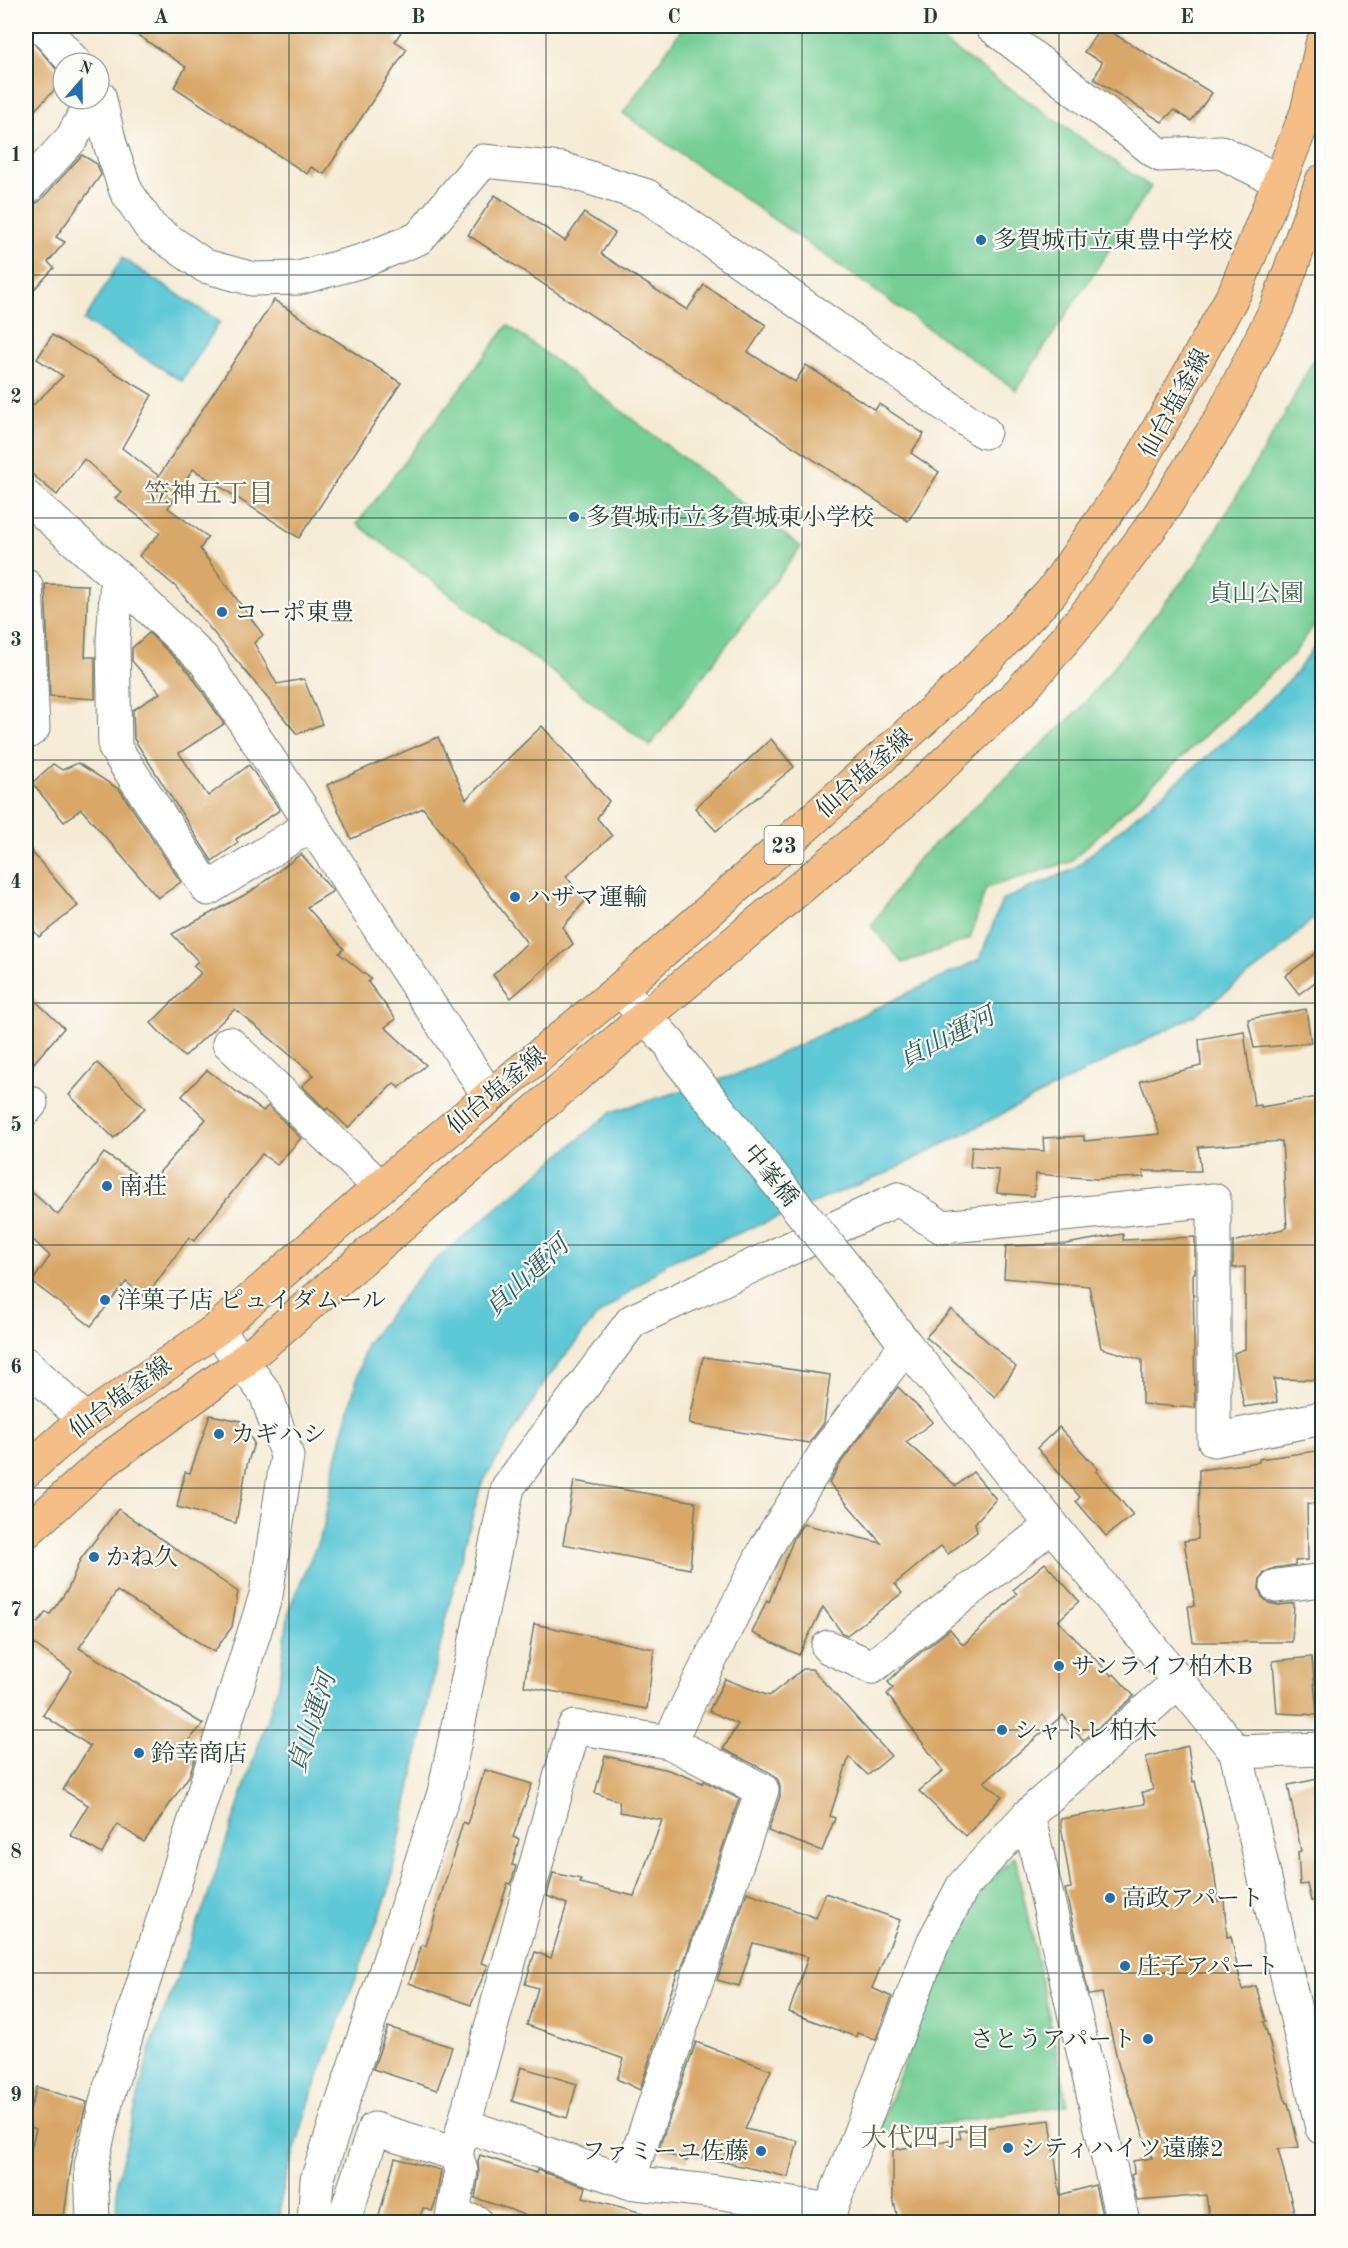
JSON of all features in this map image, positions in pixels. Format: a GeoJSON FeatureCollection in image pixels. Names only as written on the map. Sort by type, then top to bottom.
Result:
{"type":"FeatureCollection","features":[{"type":"Feature","properties":{"kind":"main road","name":"仙台塩釜線"},"geometry":{"type":"LineString","coordinates":[[26,1471],[85,1420],[217,1329],[380,1187],[620,989],[965,682],[1051,593],[1131,478],[1235,292],[1307,112],[1323,44]]}},
{"type":"Feature","properties":{"kind":"main road","name":"仙台塩釜線"},"geometry":{"type":"LineString","coordinates":[[26,1532],[104,1462],[242,1363],[645,1017],[902,804],[1020,692],[1092,607],[1156,520],[1221,419],[1277,307],[1323,181]]}},
{"type":"Feature","properties":{"kind":"street"},"geometry":{"type":"LineString","coordinates":[[42,26],[64,51]]}},
{"type":"Feature","properties":{"kind":"street"},"geometry":{"type":"LineString","coordinates":[[992,26],[1160,155],[1221,152],[1279,181]]}},
{"type":"Feature","properties":{"kind":"street"},"geometry":{"type":"LineString","coordinates":[[26,188],[72,138],[87,111]]}},
{"type":"Feature","properties":{"kind":"street"},"geometry":{"type":"LineString","coordinates":[[102,111],[110,144],[126,190],[151,228],[205,266],[253,279],[299,278],[330,270],[362,261],[419,238],[483,161],[562,169],[647,196],[984,432]]}},
{"type":"Feature","properties":{"kind":"street"},"geometry":{"type":"LineString","coordinates":[[26,497],[117,577],[205,661],[489,1096]]}},
{"type":"Feature","properties":{"kind":"street"},"geometry":{"type":"LineString","coordinates":[[117,577],[113,641],[115,748],[208,889],[311,825]]}},
{"type":"Feature","properties":{"kind":"street"},"geometry":{"type":"LineString","coordinates":[[26,586],[33,729],[26,733]]}},
{"type":"Feature","properties":{"kind":"street","name":"中峯橋"},"geometry":{"type":"LineString","coordinates":[[620,989],[671,1045],[676,1056],[906,1345],[1236,1752]]}},
{"type":"Feature","properties":{"kind":"street"},"geometry":{"type":"LineString","coordinates":[[229,1043],[380,1187]]}},
{"type":"Feature","properties":{"kind":"street"},"geometry":{"type":"LineString","coordinates":[[314,2223],[317,2180],[444,1793],[508,1487],[632,1321],[898,1199],[942,1227],[1214,1200],[1214,1440],[1323,1418]]}},
{"type":"Feature","properties":{"kind":"street"},"geometry":{"type":"LineString","coordinates":[[93,2223],[91,2166],[108,2094],[266,1595],[287,1456],[266,1394],[217,1329]]}},
{"type":"Feature","properties":{"kind":"street"},"geometry":{"type":"LineString","coordinates":[[669,1742],[767,1546],[827,1450],[906,1345]]}},
{"type":"Feature","properties":{"kind":"street"},"geometry":{"type":"LineString","coordinates":[[26,1364],[85,1420]]}},
{"type":"Feature","properties":{"kind":"street"},"geometry":{"type":"LineString","coordinates":[[828,1647],[872,1667],[1052,1525]]}},
{"type":"Feature","properties":{"kind":"street"},"geometry":{"type":"LineString","coordinates":[[1277,1586],[1323,1580]]}},
{"type":"Feature","properties":{"kind":"street"},"geometry":{"type":"LineString","coordinates":[[342,2223],[374,2130],[460,2139],[628,2182],[717,2192],[830,2216],[933,1943],[963,1886],[1028,1815],[1179,1681]]}},
{"type":"Feature","properties":{"kind":"street"},"geometry":{"type":"LineString","coordinates":[[476,2223],[452,2217],[461,2171],[460,2139],[574,1727],[669,1742],[762,1790],[628,2182]]}},
{"type":"Feature","properties":{"kind":"street"},"geometry":{"type":"LineString","coordinates":[[1323,1749],[1236,1752],[1316,2072],[1323,2128]]}},
{"type":"Feature","properties":{"kind":"street"},"geometry":{"type":"LineString","coordinates":[[1028,1815],[1123,2223]]}},
{"type":"Feature","properties":{"kind":"green space"},"geometry":{"type":"Polygon","coordinates":[[[699,26],[921,26],[1151,187],[1016,390],[623,113],[681,30],[699,26]]]}},
{"type":"Feature","properties":{"kind":"green space"},"geometry":{"type":"Polygon","coordinates":[[[508,325],[801,547],[650,746],[357,524],[508,325]]]}},
{"type":"Feature","properties":{"kind":"green space","name":"貞山公園"},"geometry":{"type":"Polygon","coordinates":[[[1322,343],[1322,614],[1293,655],[1070,862],[986,888],[970,939],[903,963],[871,926],[916,861],[1079,710],[1196,564],[1286,412],[1322,343]]]}},
{"type":"Feature","properties":{"kind":"green space"},"geometry":{"type":"Polygon","coordinates":[[[1015,1857],[1068,2105],[877,2134],[967,1898],[1015,1857]]]}},
{"type":"Feature","properties":{"kind":"water"},"geometry":{"type":"Polygon","coordinates":[[[122,258],[220,322],[182,381],[84,321],[122,258]]]}},
{"type":"Feature","properties":{"kind":"water","name":"貞山運河"},"geometry":{"type":"Polygon","coordinates":[[[1322,635],[1322,910],[1275,955],[1195,1015],[887,1173],[669,1262],[595,1318],[546,1380],[481,1485],[449,1605],[388,1893],[314,2088],[281,2194],[280,2222],[116,2222],[117,2181],[150,2049],[208,1896],[279,1683],[289,1609],[323,1530],[336,1459],[366,1344],[426,1268],[611,1112],[735,1075],[980,959],[1002,900],[1072,870],[1250,720],[1296,673],[1322,635]]]}},
{"type":"Feature","properties":{"kind":"building"},"geometry":{"type":"Polygon","coordinates":[[[124,26],[405,26],[395,41],[407,49],[324,174],[311,167],[307,174],[174,87],[186,67],[124,26]]]}},
{"type":"Feature","properties":{"kind":"building"},"geometry":{"type":"Polygon","coordinates":[[[1101,26],[1212,93],[1191,121],[1174,110],[1162,122],[1094,79],[1102,62],[1084,52],[1101,26]]]}},
{"type":"Feature","properties":{"kind":"building"},"geometry":{"type":"Polygon","coordinates":[[[26,34],[51,63],[51,93],[26,119],[26,34]]]}},
{"type":"Feature","properties":{"kind":"building"},"geometry":{"type":"Polygon","coordinates":[[[82,155],[97,164],[101,175],[56,237],[65,242],[48,262],[54,268],[26,298],[26,206],[32,206],[40,201],[82,155]]]}},
{"type":"Feature","properties":{"kind":"building"},"geometry":{"type":"Polygon","coordinates":[[[495,195],[565,241],[584,213],[615,233],[601,254],[687,310],[704,285],[766,325],[748,352],[795,382],[806,365],[875,410],[879,404],[924,434],[911,453],[939,472],[908,521],[468,235],[495,195]]]}},
{"type":"Feature","properties":{"kind":"building"},"geometry":{"type":"Polygon","coordinates":[[[274,300],[401,383],[299,538],[193,469],[168,508],[208,537],[200,549],[263,635],[254,643],[277,684],[304,679],[322,724],[297,734],[176,587],[139,556],[160,533],[115,498],[121,492],[84,459],[57,495],[26,469],[26,412],[63,376],[37,359],[52,335],[152,395],[122,448],[159,476],[274,300]]]}},
{"type":"Feature","properties":{"kind":"building"},"geometry":{"type":"Polygon","coordinates":[[[45,584],[88,585],[85,657],[95,657],[95,699],[50,696],[45,584]]]}},
{"type":"Feature","properties":{"kind":"building"},"geometry":{"type":"Polygon","coordinates":[[[149,633],[190,673],[224,724],[179,753],[208,796],[249,765],[280,810],[236,839],[238,843],[212,861],[134,739],[133,710],[160,693],[132,661],[132,648],[149,633]]]}},
{"type":"Feature","properties":{"kind":"building"},"geometry":{"type":"Polygon","coordinates":[[[542,726],[609,801],[597,818],[612,836],[566,876],[585,901],[563,927],[573,944],[511,998],[493,975],[527,943],[423,808],[351,839],[327,785],[438,737],[466,799],[542,726]]]}},
{"type":"Feature","properties":{"kind":"building"},"geometry":{"type":"Polygon","coordinates":[[[771,739],[794,767],[716,831],[695,808],[771,739]]]}},
{"type":"Feature","properties":{"kind":"building"},"geometry":{"type":"Polygon","coordinates":[[[78,763],[120,790],[181,882],[158,898],[81,809],[64,822],[32,783],[53,764],[62,770],[78,763]]]}},
{"type":"Feature","properties":{"kind":"building"},"geometry":{"type":"Polygon","coordinates":[[[26,845],[78,906],[39,937],[26,921],[26,845]]]}},
{"type":"Feature","properties":{"kind":"building"},"geometry":{"type":"Polygon","coordinates":[[[301,854],[333,891],[307,907],[344,949],[339,953],[371,979],[368,982],[396,1019],[385,1027],[426,1065],[399,1088],[394,1083],[348,1128],[302,1086],[314,1075],[235,1009],[184,1057],[151,1023],[201,973],[193,966],[198,961],[172,934],[250,892],[301,854]]]}},
{"type":"Feature","properties":{"kind":"building"},"geometry":{"type":"Polygon","coordinates":[[[1323,948],[1323,976],[1299,994],[1285,976],[1323,948]]]}},
{"type":"Feature","properties":{"kind":"building"},"geometry":{"type":"Polygon","coordinates":[[[26,992],[64,1028],[26,1072],[26,992]]]}},
{"type":"Feature","properties":{"kind":"building"},"geometry":{"type":"Polygon","coordinates":[[[1306,1009],[1311,1043],[1254,1048],[1248,1019],[1306,1009]]]}},
{"type":"Feature","properties":{"kind":"building"},"geometry":{"type":"Polygon","coordinates":[[[1244,1031],[1254,1106],[1261,1105],[1261,1107],[1317,1097],[1323,1132],[1323,1380],[1274,1379],[1277,1402],[1244,1407],[1234,1353],[1245,1349],[1245,1267],[1233,1268],[1233,1242],[1287,1228],[1282,1141],[1198,1147],[1201,1171],[1143,1171],[1144,1177],[1096,1179],[1036,1174],[1034,1196],[997,1193],[999,1170],[970,1167],[972,1146],[1044,1151],[1043,1138],[1084,1136],[1084,1141],[1160,1134],[1140,1081],[1201,1066],[1199,1039],[1244,1031]]]}},
{"type":"Feature","properties":{"kind":"building"},"geometry":{"type":"Polygon","coordinates":[[[97,1063],[145,1108],[114,1138],[69,1095],[97,1063]]]}},
{"type":"Feature","properties":{"kind":"building"},"geometry":{"type":"Polygon","coordinates":[[[207,1070],[263,1111],[268,1106],[301,1138],[277,1165],[262,1154],[194,1241],[189,1237],[146,1297],[126,1282],[91,1326],[32,1282],[50,1256],[26,1233],[26,1187],[58,1215],[104,1153],[150,1183],[206,1119],[182,1096],[207,1070]]]}},
{"type":"Feature","properties":{"kind":"building"},"geometry":{"type":"Polygon","coordinates":[[[1123,1234],[1123,1240],[1195,1237],[1195,1273],[1193,1273],[1195,1408],[1142,1404],[1142,1360],[1101,1348],[1089,1286],[1004,1278],[1006,1246],[1066,1244],[1123,1234]]]}},
{"type":"Feature","properties":{"kind":"building"},"geometry":{"type":"Polygon","coordinates":[[[951,1309],[1016,1367],[995,1397],[926,1337],[951,1309]]]}},
{"type":"Feature","properties":{"kind":"building"},"geometry":{"type":"Polygon","coordinates":[[[703,1357],[830,1375],[824,1423],[809,1443],[689,1424],[703,1357]]]}},
{"type":"Feature","properties":{"kind":"building"},"geometry":{"type":"Polygon","coordinates":[[[898,1387],[933,1422],[906,1442],[956,1486],[973,1472],[996,1499],[975,1523],[977,1532],[948,1554],[941,1546],[895,1584],[902,1593],[847,1635],[842,1633],[823,1607],[799,1655],[752,1633],[767,1600],[769,1602],[794,1538],[803,1524],[881,1543],[829,1483],[842,1461],[898,1387]]]}},
{"type":"Feature","properties":{"kind":"building"},"geometry":{"type":"Polygon","coordinates":[[[210,1415],[241,1421],[254,1443],[247,1465],[236,1523],[177,1507],[185,1472],[190,1473],[210,1415]]]}},
{"type":"Feature","properties":{"kind":"building"},"geometry":{"type":"Polygon","coordinates":[[[1059,1427],[1098,1469],[1096,1471],[1133,1515],[1106,1536],[1076,1501],[1080,1497],[1037,1448],[1059,1427]]]}},
{"type":"Feature","properties":{"kind":"building"},"geometry":{"type":"Polygon","coordinates":[[[1323,1450],[1323,1505],[1307,1503],[1308,1560],[1295,1561],[1295,1565],[1274,1568],[1265,1572],[1260,1579],[1259,1589],[1262,1597],[1269,1603],[1279,1605],[1294,1603],[1292,1642],[1193,1642],[1188,1606],[1195,1606],[1184,1541],[1198,1539],[1199,1470],[1323,1450]]]}},
{"type":"Feature","properties":{"kind":"building"},"geometry":{"type":"Polygon","coordinates":[[[574,1481],[696,1502],[690,1569],[563,1544],[574,1481]]]}},
{"type":"Feature","properties":{"kind":"building"},"geometry":{"type":"Polygon","coordinates":[[[118,1509],[238,1592],[232,1627],[214,1652],[117,1591],[79,1648],[203,1724],[184,1746],[196,1755],[189,1776],[144,1842],[117,1824],[102,1854],[70,1835],[88,1805],[63,1790],[90,1746],[43,1715],[72,1671],[26,1638],[26,1615],[38,1623],[46,1612],[50,1614],[68,1589],[80,1560],[118,1509]]]}},
{"type":"Feature","properties":{"kind":"building"},"geometry":{"type":"Polygon","coordinates":[[[1045,1563],[1079,1601],[1058,1621],[1134,1696],[1083,1741],[1063,1715],[984,1782],[1002,1796],[966,1836],[919,1791],[943,1771],[887,1694],[893,1688],[888,1682],[950,1629],[963,1645],[1017,1594],[1013,1590],[1045,1563]]]}},
{"type":"Feature","properties":{"kind":"building"},"geometry":{"type":"Polygon","coordinates":[[[534,1624],[654,1649],[647,1709],[524,1686],[534,1624]]]}},
{"type":"Feature","properties":{"kind":"building"},"geometry":{"type":"Polygon","coordinates":[[[1312,1657],[1317,1715],[1277,1713],[1273,1661],[1312,1657]]]}},
{"type":"Feature","properties":{"kind":"building"},"geometry":{"type":"Polygon","coordinates":[[[803,1669],[812,1669],[891,1756],[868,1775],[849,1757],[830,1816],[835,1818],[822,1851],[768,1831],[780,1796],[778,1780],[771,1773],[723,1749],[738,1724],[709,1711],[725,1679],[769,1696],[803,1669]]]}},
{"type":"Feature","properties":{"kind":"building"},"geometry":{"type":"Polygon","coordinates":[[[1188,1746],[1193,1782],[1195,1781],[1213,1864],[1218,1901],[1224,1900],[1227,1937],[1231,1936],[1242,1990],[1256,1986],[1299,2147],[1278,2149],[1297,2223],[1210,2223],[1206,2195],[1137,2201],[1131,2175],[1134,2174],[1133,2161],[1152,2158],[1119,2067],[1102,1993],[1089,1995],[1065,1889],[1071,1888],[1060,1819],[1145,1804],[1142,1792],[1153,1790],[1146,1757],[1188,1746]]]}},
{"type":"Feature","properties":{"kind":"building"},"geometry":{"type":"Polygon","coordinates":[[[605,1756],[669,1770],[703,1783],[704,1781],[739,1799],[681,1970],[678,1970],[640,2090],[617,2079],[624,2059],[527,2025],[538,1988],[525,1984],[535,1952],[551,1958],[567,1904],[547,1896],[553,1873],[581,1879],[580,1883],[634,1896],[662,1820],[620,1812],[619,1801],[595,1793],[605,1756]]]}},
{"type":"Feature","properties":{"kind":"building"},"geometry":{"type":"Polygon","coordinates":[[[485,1770],[532,1784],[513,1837],[519,1839],[512,1865],[516,1866],[481,1963],[488,1965],[471,2005],[409,1983],[422,1944],[426,1946],[463,1822],[467,1824],[485,1770]]]}},
{"type":"Feature","properties":{"kind":"building"},"geometry":{"type":"Polygon","coordinates":[[[1323,1778],[1323,1900],[1311,1901],[1307,1884],[1300,1885],[1298,1852],[1301,1851],[1288,1785],[1323,1778]]]}},
{"type":"Feature","properties":{"kind":"building"},"geometry":{"type":"Polygon","coordinates":[[[747,1892],[816,1918],[825,1893],[900,1920],[872,1988],[892,1997],[876,2039],[857,2033],[856,2037],[789,2012],[808,1957],[753,1943],[739,1986],[717,1980],[747,1892]]]}},
{"type":"Feature","properties":{"kind":"building"},"geometry":{"type":"Polygon","coordinates":[[[388,2027],[452,2047],[437,2090],[373,2069],[388,2027]]]}},
{"type":"Feature","properties":{"kind":"building"},"geometry":{"type":"Polygon","coordinates":[[[696,2042],[771,2070],[745,2129],[798,2141],[788,2177],[690,2154],[687,2161],[658,2151],[696,2042]]]}},
{"type":"Feature","properties":{"kind":"building"},"geometry":{"type":"Polygon","coordinates":[[[521,2067],[577,2084],[567,2118],[512,2101],[521,2067]]]}},
{"type":"Feature","properties":{"kind":"building"},"geometry":{"type":"Polygon","coordinates":[[[37,2087],[87,2102],[73,2153],[63,2223],[26,2223],[26,2169],[36,2129],[26,2123],[37,2087]]]}},
{"type":"Feature","properties":{"kind":"building"},"geometry":{"type":"Polygon","coordinates":[[[1050,2120],[1060,2195],[1095,2185],[1104,2223],[899,2223],[893,2198],[893,2150],[961,2138],[959,2131],[1050,2120]]]}},
{"type":"Feature","properties":{"kind":"building"},"geometry":{"type":"Polygon","coordinates":[[[480,2155],[536,2173],[537,2170],[586,2187],[583,2197],[647,2214],[646,2223],[543,2223],[475,2198],[480,2155]]]}},
{"type":"Feature","properties":{"kind":"building"},"geometry":{"type":"Polygon","coordinates":[[[395,2158],[441,2170],[432,2211],[423,2208],[418,2223],[377,2223],[395,2158]]]}},
{"type":"Feature","properties":{"kind":"place","name":"多賀城市立東豊中学校"},"geometry":{"type":"Point","coordinates":[981,240]}},
{"type":"Feature","properties":{"kind":"place","name":"多賀城市立多賀城東小学校"},"geometry":{"type":"Point","coordinates":[574,517]}},
{"type":"Feature","properties":{"kind":"place","name":"コーポ東豊"},"geometry":{"type":"Point","coordinates":[222,612]}},
{"type":"Feature","properties":{"kind":"place","name":"ハザマ運輸"},"geometry":{"type":"Point","coordinates":[515,897]}},
{"type":"Feature","properties":{"kind":"place","name":"南荘"},"geometry":{"type":"Point","coordinates":[107,1186]}},
{"type":"Feature","properties":{"kind":"place","name":"洋菓子店 ピュイダムール"},"geometry":{"type":"Point","coordinates":[105,1300]}},
{"type":"Feature","properties":{"kind":"place","name":"カギハシ"},"geometry":{"type":"Point","coordinates":[219,1434]}},
{"type":"Feature","properties":{"kind":"place","name":"かね久"},"geometry":{"type":"Point","coordinates":[94,1557]}},
{"type":"Feature","properties":{"kind":"place","name":"サンライフ柏木B"},"geometry":{"type":"Point","coordinates":[1059,1666]}},
{"type":"Feature","properties":{"kind":"place","name":"シャトレ柏木"},"geometry":{"type":"Point","coordinates":[1002,1730]}},
{"type":"Feature","properties":{"kind":"place","name":"鈴幸商店"},"geometry":{"type":"Point","coordinates":[139,1753]}},
{"type":"Feature","properties":{"kind":"place","name":"高政アパート"},"geometry":{"type":"Point","coordinates":[1110,1898]}},
{"type":"Feature","properties":{"kind":"place","name":"庄子アパート"},"geometry":{"type":"Point","coordinates":[1125,1966]}},
{"type":"Feature","properties":{"kind":"place","name":"さとうアパート"},"geometry":{"type":"Point","coordinates":[1148,2039]}},
{"type":"Feature","properties":{"kind":"place","name":"シティハイツ遠藤2"},"geometry":{"type":"Point","coordinates":[1008,2148]}},
{"type":"Feature","properties":{"kind":"place","name":"ファミーユ佐藤"},"geometry":{"type":"Point","coordinates":[761,2151]}},
{"type":"Feature","properties":{"kind":"district","name":"笠神五丁目"},"geometry":{"type":"Point","coordinates":[209,493]}},
{"type":"Feature","properties":{"kind":"district","name":"大代四丁目"},"geometry":{"type":"Point","coordinates":[926,2137]}}]}
